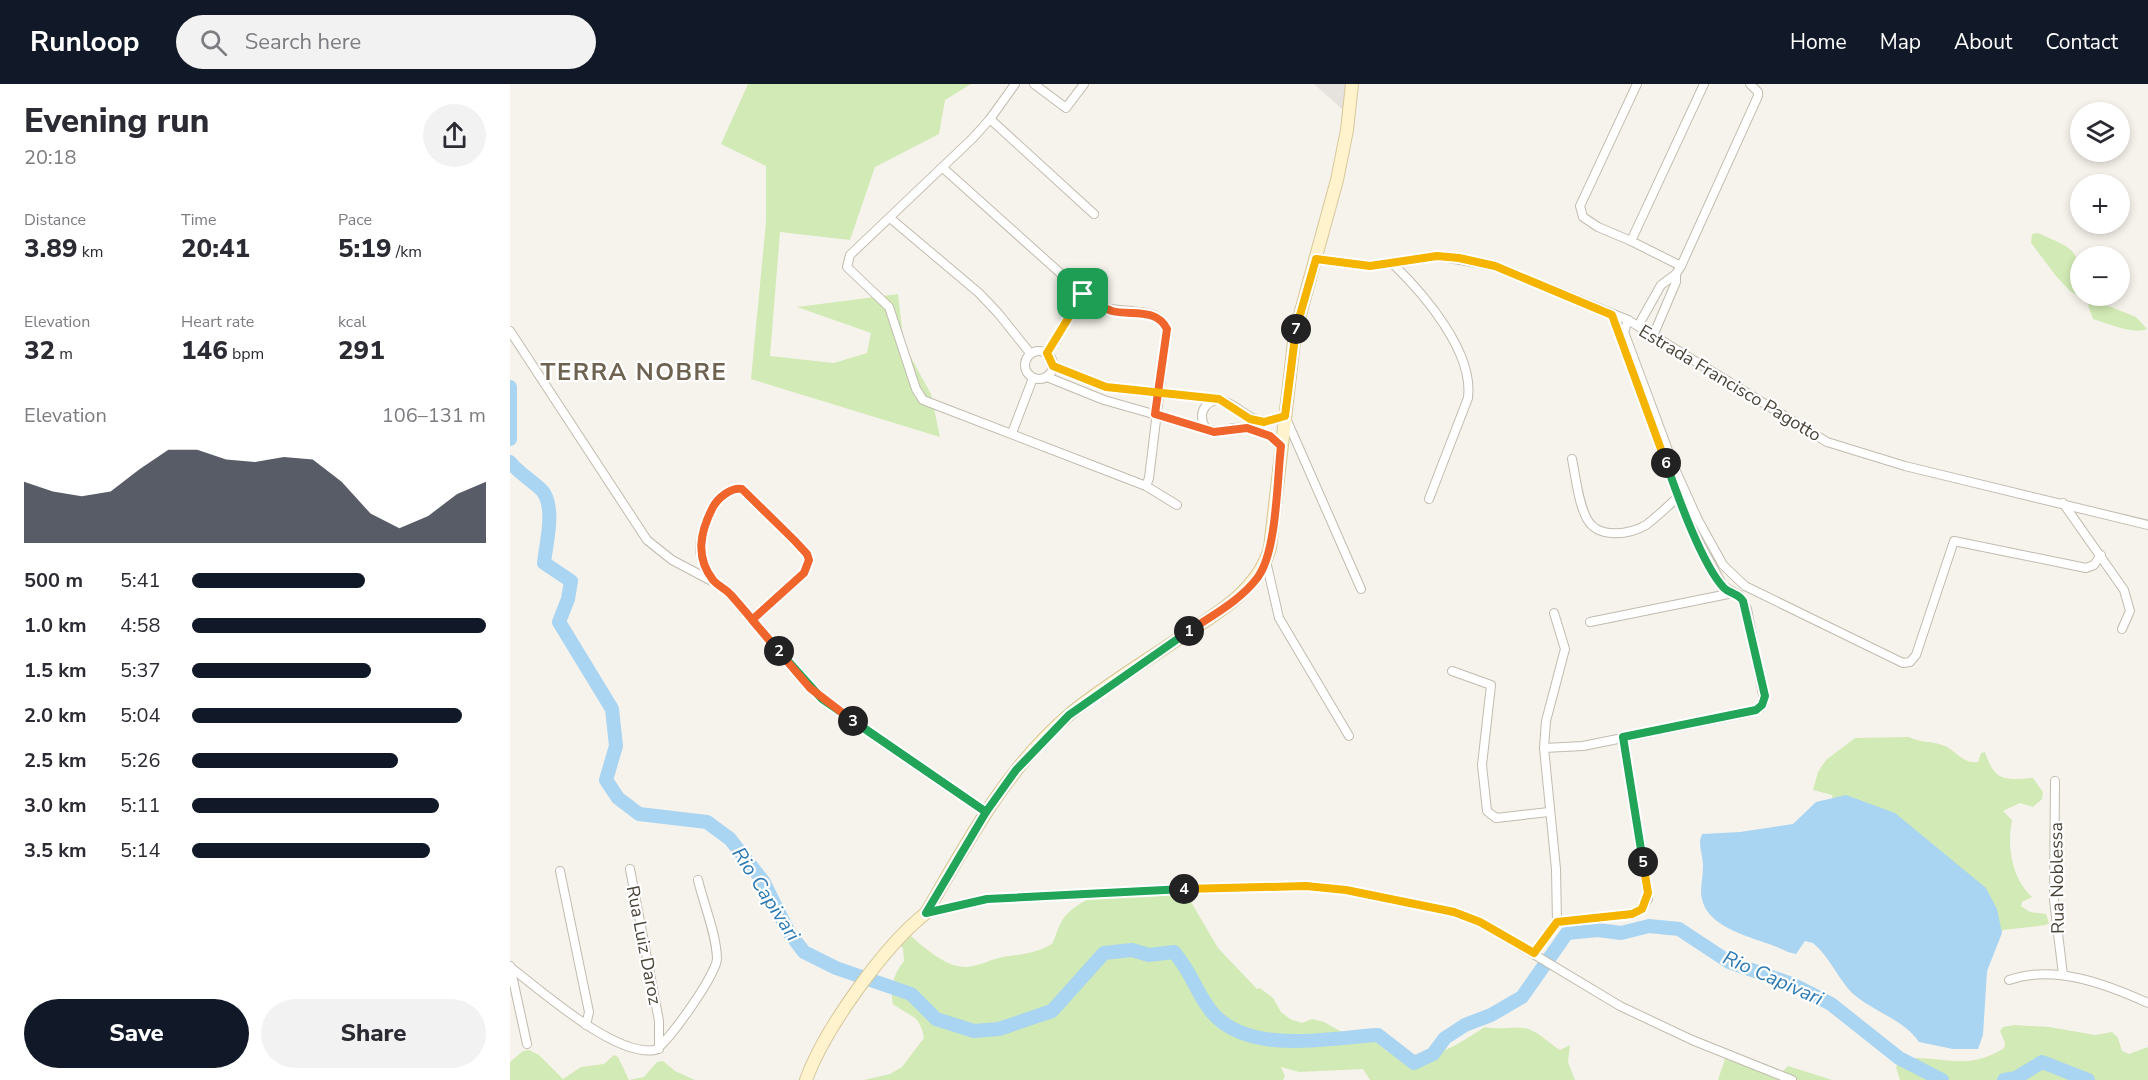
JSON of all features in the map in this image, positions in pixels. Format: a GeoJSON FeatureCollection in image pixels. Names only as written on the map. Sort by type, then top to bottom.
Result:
{"type":"FeatureCollection","features":[{"type":"Feature","properties":{"kind":"street"},"geometry":{"type":"LineString","coordinates":[[1016,84],[990,120],[943,168],[850,255],[848,267],[889,307],[916,389],[923,400],[1146,486],[1177,505]]}},
{"type":"Feature","properties":{"kind":"street"},"geometry":{"type":"LineString","coordinates":[[1034,84],[1066,108],[1084,84]]}},
{"type":"Feature","properties":{"kind":"street"},"geometry":{"type":"LineString","coordinates":[[1349,736],[1280,618],[1266,561],[1295,333],[1343,155],[1352,84]]}},
{"type":"Feature","properties":{"kind":"street"},"geometry":{"type":"LineString","coordinates":[[1637,84],[1580,206],[1583,217],[1598,227],[1631,241],[1678,270]]}},
{"type":"Feature","properties":{"kind":"street"},"geometry":{"type":"LineString","coordinates":[[1631,241],[1704,84]]}},
{"type":"Feature","properties":{"kind":"street"},"geometry":{"type":"LineString","coordinates":[[1653,336],[1676,282],[1678,270],[1758,96],[1758,92],[1750,84]]}},
{"type":"Feature","properties":{"kind":"street"},"geometry":{"type":"LineString","coordinates":[[990,120],[1094,214]]}},
{"type":"Feature","properties":{"kind":"street"},"geometry":{"type":"LineString","coordinates":[[943,168],[1097,306],[1114,312],[1154,315],[1163,321],[1167,329],[1149,478],[1146,486]]}},
{"type":"Feature","properties":{"kind":"street"},"geometry":{"type":"LineString","coordinates":[[890,218],[979,294],[998,313],[1030,354]]}},
{"type":"Feature","properties":{"kind":"street","name":"Estrada Francisco Pagotto"},"geometry":{"type":"LineString","coordinates":[[1316,259],[1370,266],[1437,256],[1486,264],[1546,285],[1628,320],[1827,442],[1905,466],[2062,502],[2148,525]]}},
{"type":"Feature","properties":{"kind":"street"},"geometry":{"type":"LineString","coordinates":[[1393,264],[1429,304],[1458,349],[1470,386],[1468,398],[1429,499]]}},
{"type":"Feature","properties":{"kind":"street"},"geometry":{"type":"LineString","coordinates":[[1638,326],[1661,285],[1678,270]]}},
{"type":"Feature","properties":{"kind":"street"},"geometry":{"type":"LineString","coordinates":[[1047,353],[1083,294]]}},
{"type":"Feature","properties":{"kind":"street"},"geometry":{"type":"LineString","coordinates":[[1544,748],[1583,746],[1751,711],[1762,705],[1765,696],[1747,609],[1739,595],[1728,590],[1697,539],[1678,497],[1612,315]]}},
{"type":"Feature","properties":{"kind":"street"},"geometry":{"type":"LineString","coordinates":[[1628,320],[1624,332],[1675,469],[1698,520],[1723,564],[1745,585],[1828,627],[1904,663],[1910,662],[1916,655],[1954,541],[2086,568],[2094,565],[2101,555]]}},
{"type":"Feature","properties":{"kind":"street"},"geometry":{"type":"LineString","coordinates":[[510,331],[637,528],[658,551],[730,593],[822,699],[986,812]]}},
{"type":"Feature","properties":{"kind":"street"},"geometry":{"type":"LineString","coordinates":[[1033,378],[1025,366],[1030,354],[1039,350],[1047,353],[1053,366],[1106,387],[1219,399],[1250,419],[1264,422],[1285,416]]}},
{"type":"Feature","properties":{"kind":"street"},"geometry":{"type":"LineString","coordinates":[[1047,377],[1053,366]]}},
{"type":"Feature","properties":{"kind":"street"},"geometry":{"type":"LineString","coordinates":[[1033,378],[1047,377],[1104,400],[1214,432],[1247,428],[1270,436],[1281,446]]}},
{"type":"Feature","properties":{"kind":"street"},"geometry":{"type":"LineString","coordinates":[[1012,433],[1033,378]]}},
{"type":"Feature","properties":{"kind":"street"},"geometry":{"type":"LineString","coordinates":[[1206,429],[1202,421],[1204,407],[1210,401],[1219,399]]}},
{"type":"Feature","properties":{"kind":"street"},"geometry":{"type":"LineString","coordinates":[[1285,416],[1361,589]]}},
{"type":"Feature","properties":{"kind":"street"},"geometry":{"type":"LineString","coordinates":[[1572,459],[1584,512],[1588,521],[1601,531],[1612,534],[1637,529],[1678,497]]}},
{"type":"Feature","properties":{"kind":"street"},"geometry":{"type":"LineString","coordinates":[[714,582],[701,557],[702,533],[714,505],[728,492],[742,489],[794,540],[807,554],[809,560],[804,573],[752,620]]}},
{"type":"Feature","properties":{"kind":"street"},"geometry":{"type":"LineString","coordinates":[[2062,502],[2120,581],[2128,598],[2130,611],[2122,629]]}},
{"type":"Feature","properties":{"kind":"street"},"geometry":{"type":"LineString","coordinates":[[806,1080],[828,1034],[875,968],[913,923],[926,913],[986,812],[1016,770],[1069,715],[1221,610],[1247,589],[1266,561]]}},
{"type":"Feature","properties":{"kind":"street"},"geometry":{"type":"LineString","coordinates":[[1590,622],[1716,597],[1728,590]]}},
{"type":"Feature","properties":{"kind":"street"},"geometry":{"type":"LineString","coordinates":[[1537,955],[1557,922],[1556,869],[1544,748],[1546,721],[1565,649],[1554,613]]}},
{"type":"Feature","properties":{"kind":"street"},"geometry":{"type":"LineString","coordinates":[[1452,671],[1487,682],[1491,688],[1482,765],[1487,811],[1496,818],[1549,812]]}},
{"type":"Feature","properties":{"kind":"street"},"geometry":{"type":"LineString","coordinates":[[1557,922],[1632,914],[1642,909],[1648,899],[1623,737]]}},
{"type":"Feature","properties":{"kind":"street","name":"Rua Noblessa"},"geometry":{"type":"LineString","coordinates":[[2055,781],[2054,900],[2063,975]]}},
{"type":"Feature","properties":{"kind":"street","name":"Rua Luiz Daroz"},"geometry":{"type":"LineString","coordinates":[[630,869],[659,1021],[659,1049]]}},
{"type":"Feature","properties":{"kind":"street"},"geometry":{"type":"LineString","coordinates":[[560,871],[588,1017],[586,1025]]}},
{"type":"Feature","properties":{"kind":"street"},"geometry":{"type":"LineString","coordinates":[[510,967],[586,1025],[636,1048],[649,1052],[659,1049],[716,966],[715,948],[698,880]]}},
{"type":"Feature","properties":{"kind":"street"},"geometry":{"type":"LineString","coordinates":[[926,913],[987,899],[1198,888],[1306,886],[1346,890],[1454,912],[1480,922],[1620,1006],[1692,1040],[1792,1080]]}},
{"type":"Feature","properties":{"kind":"street"},"geometry":{"type":"LineString","coordinates":[[510,967],[527,1044]]}},
{"type":"Feature","properties":{"kind":"street"},"geometry":{"type":"LineString","coordinates":[[2010,980],[2037,973],[2063,975],[2148,1002]]}},
{"type":"Feature","properties":{"kind":"street"},"geometry":{"type":"LineString","coordinates":[[572,1015],[586,1007]]}},
{"type":"Feature","properties":{"kind":"street","name":"Rua Luiz Daroz"},"geometry":{"type":"LineString","coordinates":[[659,1021],[672,1032]]}},
{"type":"Feature","properties":{"kind":"shaded area"},"geometry":{"type":"Polygon","coordinates":[[[1314,84],[1346,84],[1343,110],[1314,84]]]}},
{"type":"Feature","properties":{"kind":"green space"},"geometry":{"type":"Polygon","coordinates":[[[748,84],[971,84],[945,100],[939,134],[875,167],[850,240],[780,232],[770,356],[834,363],[867,353],[871,333],[797,307],[898,294],[904,345],[931,394],[940,437],[751,379],[766,222],[766,166],[721,144],[748,84]]]}},
{"type":"Feature","properties":{"kind":"green space"},"geometry":{"type":"Polygon","coordinates":[[[2038,233],[2070,250],[2070,291],[2031,243],[2032,234],[2038,233]]]}},
{"type":"Feature","properties":{"kind":"green space"},"geometry":{"type":"Polygon","coordinates":[[[2088,306],[2108,306],[2136,317],[2147,329],[2127,330],[2093,319],[2088,306]]]}},
{"type":"Feature","properties":{"kind":"green space"},"geometry":{"type":"Polygon","coordinates":[[[1909,737],[1945,746],[1964,759],[1973,762],[1978,762],[1981,753],[1985,752],[1993,769],[2002,777],[2008,779],[2033,778],[2043,792],[2042,799],[2033,807],[2020,803],[2003,811],[2012,820],[2010,840],[2015,871],[2032,897],[2022,902],[2021,906],[2030,912],[2046,914],[2049,923],[2003,930],[1992,943],[1834,805],[1832,795],[1813,790],[1818,772],[1826,760],[1855,738],[1909,737]]]}},
{"type":"Feature","properties":{"kind":"green space"},"geometry":{"type":"Polygon","coordinates":[[[1161,885],[1191,902],[1218,948],[1257,989],[1260,988],[1273,998],[1281,1012],[1290,1019],[1302,1023],[1312,1019],[1324,1022],[1351,1037],[1370,1037],[1388,1052],[1421,1055],[1434,1054],[1449,1048],[1485,1027],[1528,1029],[1560,1050],[1570,1045],[1568,1062],[1575,1080],[1370,1080],[1363,1069],[1299,1072],[1281,1067],[1285,1076],[1283,1080],[864,1080],[890,1074],[902,1067],[924,1038],[917,1020],[893,1004],[893,981],[904,961],[903,949],[896,937],[907,933],[943,960],[967,967],[1034,952],[1052,944],[1064,917],[1086,900],[1124,889],[1161,885]]]}},
{"type":"Feature","properties":{"kind":"green space"},"geometry":{"type":"Polygon","coordinates":[[[2014,1025],[2049,1027],[2095,1035],[2112,1032],[2118,1038],[2122,1051],[2129,1054],[2148,1047],[2148,1080],[1900,1080],[1896,1067],[1902,1059],[1977,1060],[2004,1048],[2005,1043],[2000,1031],[2003,1027],[2014,1025]]]}},
{"type":"Feature","properties":{"kind":"green space"},"geometry":{"type":"Polygon","coordinates":[[[529,1050],[539,1055],[563,1079],[581,1067],[604,1064],[614,1055],[618,1057],[629,1080],[510,1080],[510,1062],[523,1051],[529,1050]]]}},
{"type":"Feature","properties":{"kind":"green space"},"geometry":{"type":"Polygon","coordinates":[[[1730,1057],[1779,1075],[1788,1066],[1832,1080],[1718,1080],[1725,1059],[1730,1057]]]}},
{"type":"Feature","properties":{"kind":"green space"},"geometry":{"type":"Polygon","coordinates":[[[663,1061],[675,1071],[695,1080],[629,1080],[644,1077],[657,1062],[663,1061]]]}},
{"type":"Feature","properties":{"kind":"water"},"geometry":{"type":"Polygon","coordinates":[[[1846,795],[1895,813],[1986,888],[1997,909],[2002,933],[1987,971],[1983,1035],[1978,1049],[1953,1049],[1919,1042],[1905,1027],[1851,992],[1824,954],[1813,943],[1805,941],[1796,954],[1788,952],[1722,925],[1704,906],[1701,893],[1703,865],[1700,842],[1702,834],[1740,832],[1793,824],[1816,802],[1846,795]]]}},
{"type":"Feature","properties":{"kind":"waterway","name":"Rio Capivari"},"geometry":{"type":"LineString","coordinates":[[510,387],[510,439]]}},
{"type":"Feature","properties":{"kind":"waterway","name":"Rio Capivari"},"geometry":{"type":"LineString","coordinates":[[510,462],[544,493],[547,501],[549,528],[544,563],[571,581],[568,599],[559,622],[612,709],[616,746],[606,780],[618,798],[639,814],[707,822],[730,839],[763,881],[788,931],[804,952],[836,968],[911,994],[936,1019],[974,1031],[999,1029],[1052,1011],[1104,953],[1132,950],[1149,955],[1174,952],[1185,966],[1208,1007],[1223,1023],[1242,1033],[1263,1039],[1287,1041],[1378,1035],[1414,1063],[1433,1054],[1445,1038],[1465,1025],[1491,1015],[1522,997],[1567,933],[1598,930],[1621,933],[1649,926],[1679,929],[1729,962],[1792,984],[1831,1004],[1899,1058],[1942,1080]]}},
{"type":"Feature","properties":{"kind":"waterway","name":"Rio Capivari"},"geometry":{"type":"LineString","coordinates":[[2004,1080],[2016,1078],[2042,1062],[2088,1080]]}},
{"type":"Feature","properties":{"kind":"district","name":"TERRA NOBRE"},"geometry":{"type":"Point","coordinates":[634,372]}},
{"type":"Feature","properties":{"kind":"route"},"geometry":{"type":"LineString","coordinates":[[1083,294],[1047,353],[1052,358],[1053,366],[1106,387],[1158,393],[1185,396],[1219,399],[1250,419],[1264,422],[1275,421],[1285,416],[1295,333],[1316,259],[1370,266],[1437,256],[1459,258],[1495,266],[1546,285],[1612,315],[1678,497],[1697,539],[1723,586],[1739,595],[1747,609],[1765,696],[1762,705],[1756,710],[1623,737],[1648,893],[1648,899],[1642,909],[1632,914],[1557,922],[1534,953],[1480,922],[1454,912],[1346,890],[1306,886],[1198,888],[987,899],[926,913],[986,812],[822,699],[810,688],[752,620],[804,573],[809,560],[807,554],[794,540],[742,489],[737,488],[728,492],[714,505],[702,533],[701,557],[714,582],[730,593],[779,652],[810,688],[822,699],[876,737],[986,812],[1016,770],[1069,715],[1096,694],[1221,610],[1247,589],[1263,569],[1270,548],[1281,446],[1270,436],[1247,428],[1214,432],[1155,414],[1158,393],[1167,329],[1163,321],[1154,315],[1114,312],[1097,306],[1083,294]]}}]}
